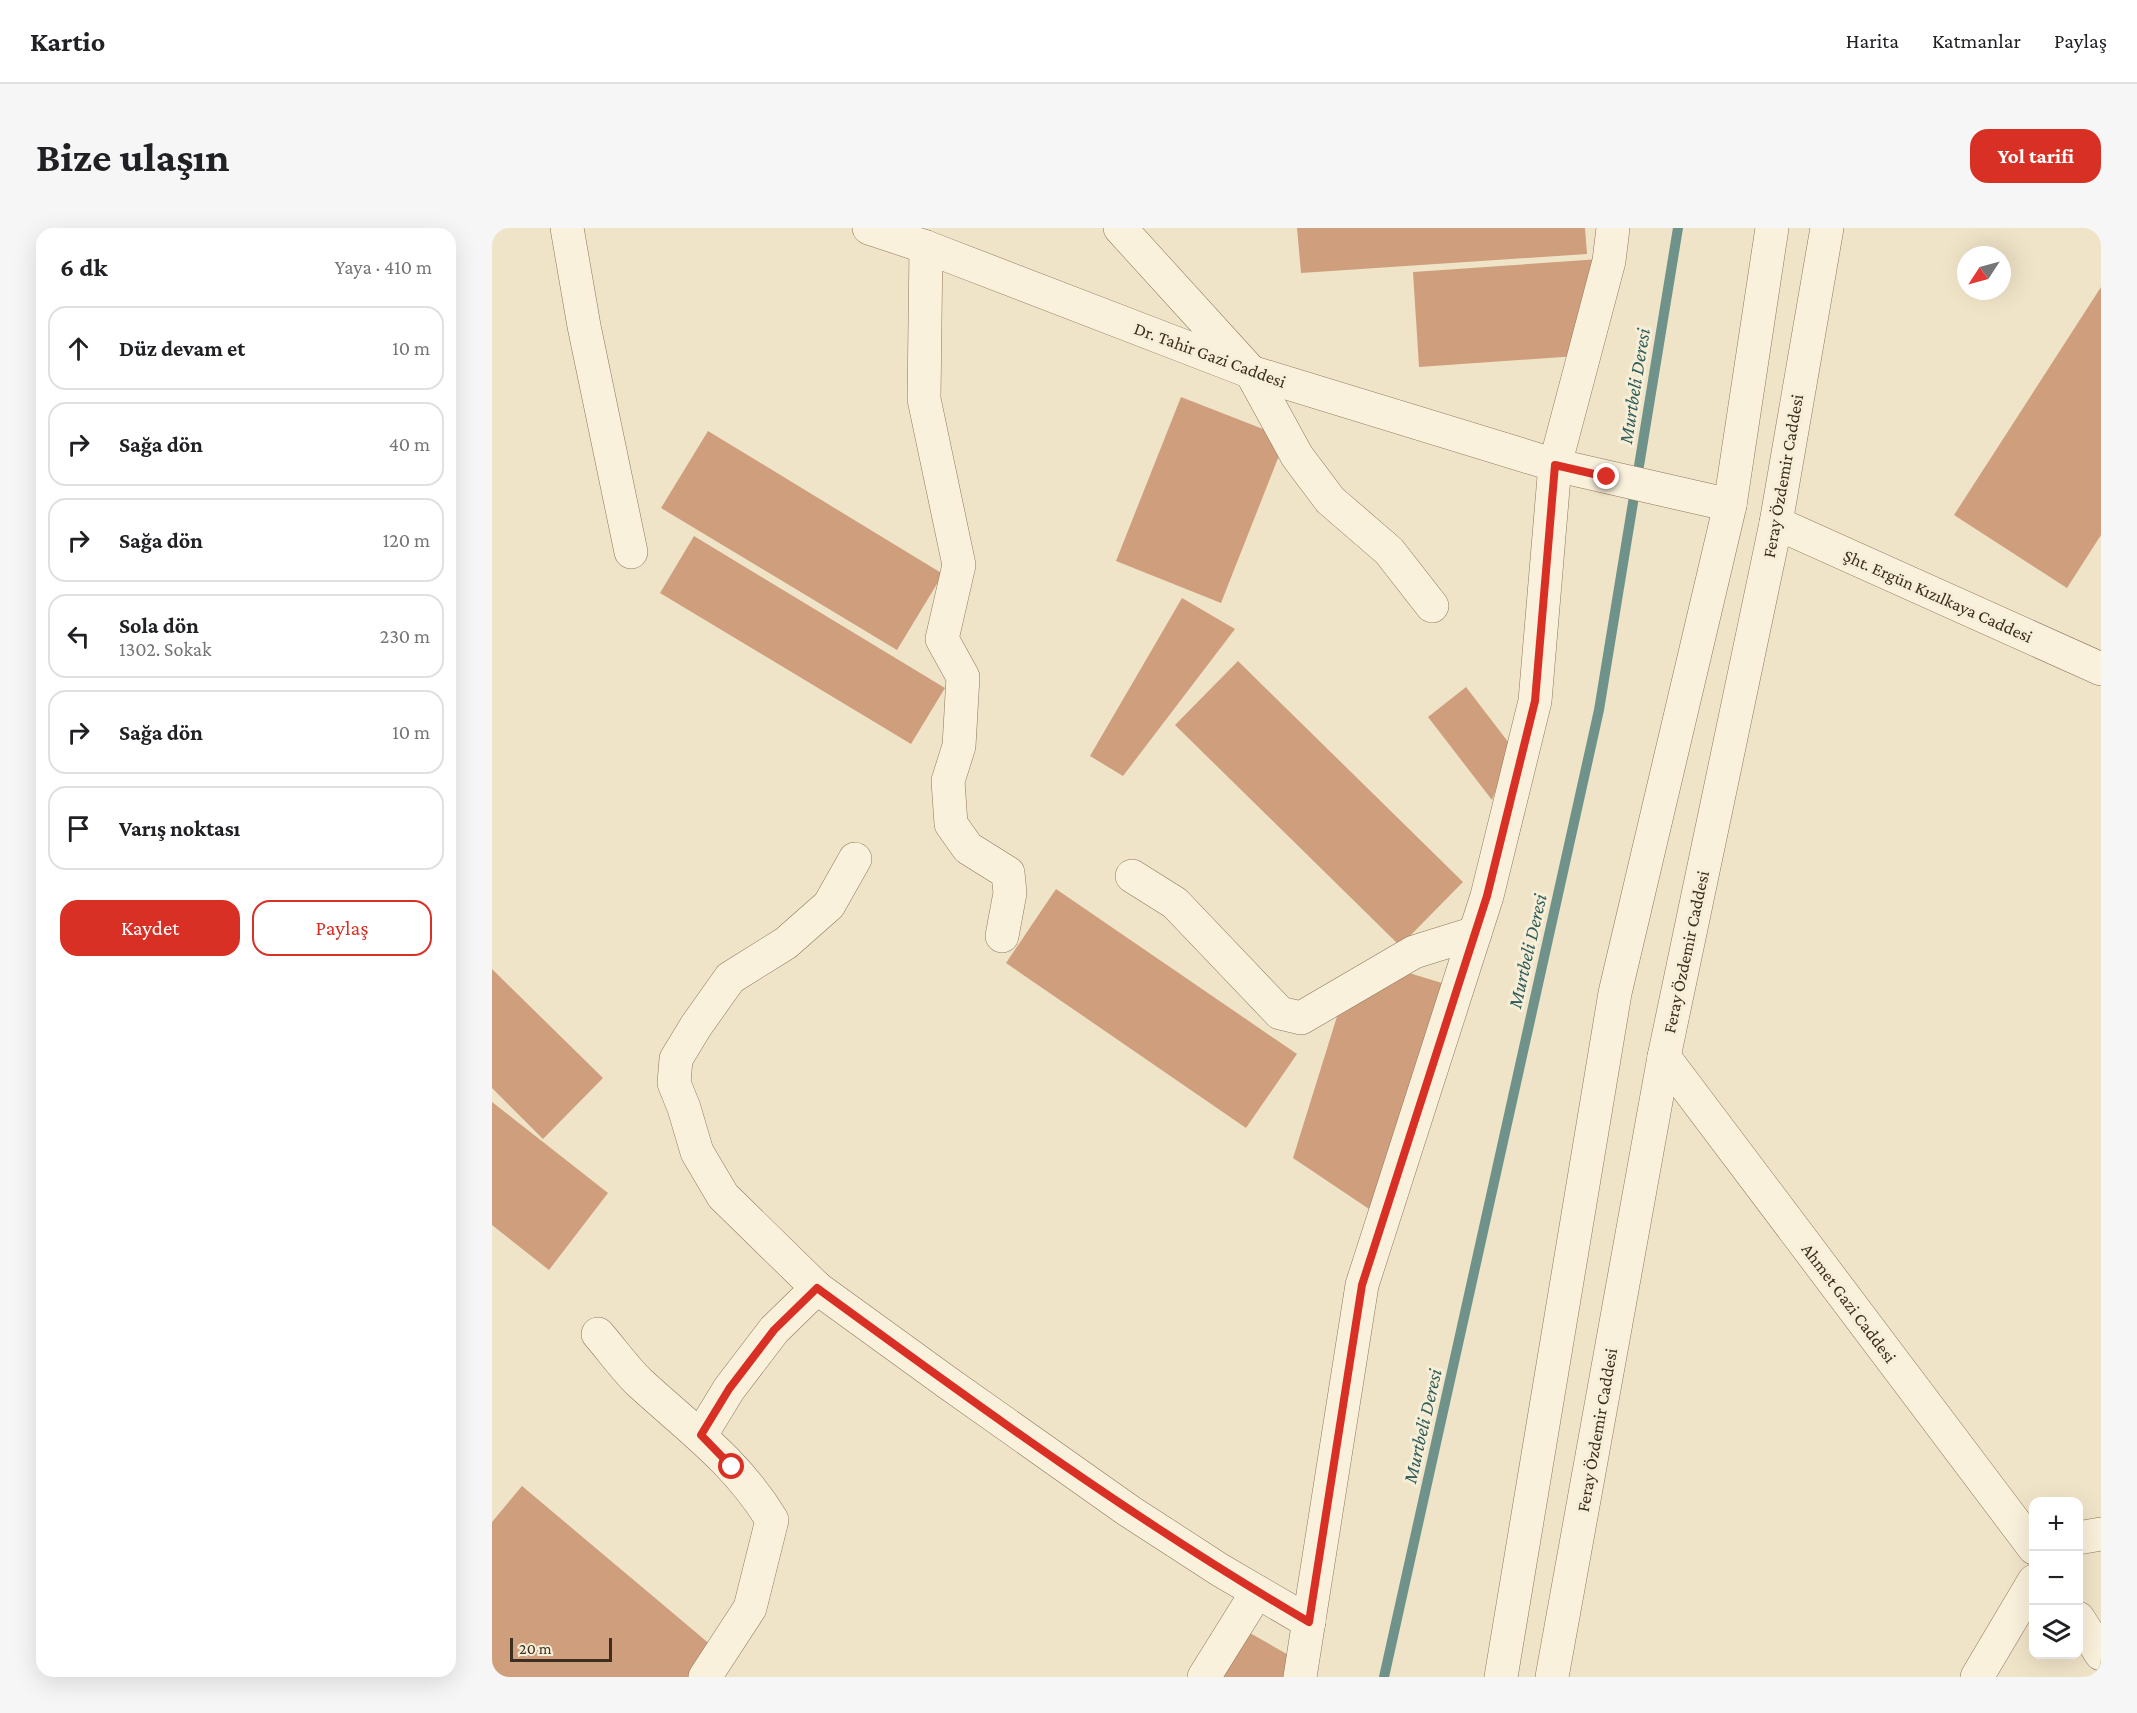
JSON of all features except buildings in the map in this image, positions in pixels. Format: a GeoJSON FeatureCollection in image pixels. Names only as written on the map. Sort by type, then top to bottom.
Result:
{"type":"FeatureCollection","features":[{"type":"Feature","properties":{"kind":"street"},"geometry":{"type":"LineString","coordinates":[[567,228],[584,326],[631,552]]}},
{"type":"Feature","properties":{"kind":"street","name":"Dr. Tahir Gazi Caddesi"},"geometry":{"type":"LineString","coordinates":[[869,228],[926,247],[1251,372],[1555,465],[1731,505]]}},
{"type":"Feature","properties":{"kind":"street"},"geometry":{"type":"LineString","coordinates":[[1120,228],[1251,372],[1297,456],[1330,500],[1389,551],[1432,606]]}},
{"type":"Feature","properties":{"kind":"street"},"geometry":{"type":"LineString","coordinates":[[1300,1677],[1362,1285],[1487,896],[1535,701],[1555,465],[1609,261],[1613,228]]}},
{"type":"Feature","properties":{"kind":"street"},"geometry":{"type":"LineString","coordinates":[[1500,1677],[1615,993],[1731,505],[1772,228]]}},
{"type":"Feature","properties":{"kind":"street","name":"Feray Özdemir Caddesi"},"geometry":{"type":"LineString","coordinates":[[1552,1677],[1664,1057],[1776,523],[1821,230]]}},
{"type":"Feature","properties":{"kind":"street"},"geometry":{"type":"LineString","coordinates":[[926,247],[924,399],[959,565],[942,639],[963,677],[959,746],[948,781],[951,824],[968,848],[1008,873],[1010,893],[1002,936]]}},
{"type":"Feature","properties":{"kind":"street","name":"Şht. Ergün Kızılkaya Caddesi"},"geometry":{"type":"LineString","coordinates":[[1776,523],[2101,669]]}},
{"type":"Feature","properties":{"kind":"street"},"geometry":{"type":"LineString","coordinates":[[855,859],[829,905],[786,943],[730,978],[676,1059],[674,1083],[697,1152],[723,1196],[817,1288],[1129,1511],[1309,1622]]}},
{"type":"Feature","properties":{"kind":"street"},"geometry":{"type":"LineString","coordinates":[[1132,876],[1175,903],[1280,1012],[1301,1018],[1414,952],[1475,933]]}},
{"type":"Feature","properties":{"kind":"street","name":"Ahmet Gazi Caddesi"},"geometry":{"type":"LineString","coordinates":[[1664,1057],[2029,1541]]}},
{"type":"Feature","properties":{"kind":"street"},"geometry":{"type":"LineString","coordinates":[[701,1435],[729,1389],[774,1330],[817,1288]]}},
{"type":"Feature","properties":{"kind":"street"},"geometry":{"type":"LineString","coordinates":[[598,1334],[639,1382],[701,1435],[757,1496],[772,1520],[750,1608],[705,1677]]}},
{"type":"Feature","properties":{"kind":"street"},"geometry":{"type":"LineString","coordinates":[[2083,1537],[2101,1534]]}},
{"type":"Feature","properties":{"kind":"street"},"geometry":{"type":"LineString","coordinates":[[1977,1677],[2029,1589]]}},
{"type":"Feature","properties":{"kind":"street"},"geometry":{"type":"LineString","coordinates":[[1204,1677],[1257,1592]]}},
{"type":"Feature","properties":{"kind":"street"},"geometry":{"type":"LineString","coordinates":[[2083,1625],[2101,1654]]}},
{"type":"Feature","properties":{"kind":"waterway","name":"Murtbeli Deresi"},"geometry":{"type":"LineString","coordinates":[[1384,1677],[1599,710],[1678,228]]}},
{"type":"Feature","properties":{"kind":"route"},"geometry":{"type":"LineString","coordinates":[[732,1467],[701,1435],[729,1389],[774,1330],[817,1288],[1129,1511],[1220,1570],[1309,1622],[1362,1285],[1487,896],[1535,701],[1555,465],[1607,477]]}}]}
